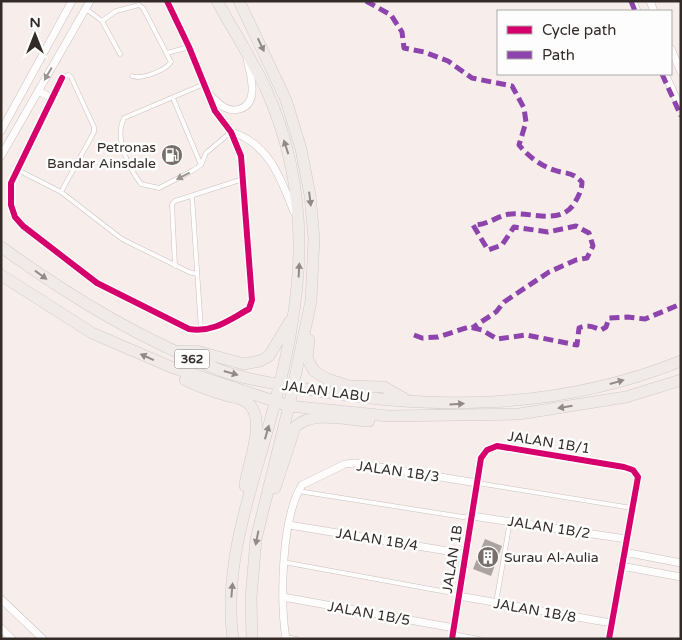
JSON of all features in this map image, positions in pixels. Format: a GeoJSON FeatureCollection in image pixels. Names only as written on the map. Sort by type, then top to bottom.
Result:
{"type":"FeatureCollection","features":[{"type":"Feature","properties":{"kind":"main road"},"geometry":{"type":"LineString","coordinates":[[217,1],[265,88],[291,163],[300,229],[295,311],[276,402],[246,505],[232,581],[230,616],[233,639]]}},
{"type":"Feature","properties":{"kind":"main road"},"geometry":{"type":"LineString","coordinates":[[239,1],[286,100],[301,149],[310,195],[314,239],[308,312],[307,358],[314,371],[327,379],[349,386],[384,387],[408,401]]}},
{"type":"Feature","properties":{"kind":"main road","name":"JALAN LABU"},"geometry":{"type":"LineString","coordinates":[[1,247],[90,307],[174,351],[227,372],[280,386],[293,386],[335,394],[446,404],[514,401],[586,391],[658,370],[681,361]]}},
{"type":"Feature","properties":{"kind":"main road","name":"JALAN LABU"},"geometry":{"type":"LineString","coordinates":[[2,276],[92,333],[171,367],[289,406],[410,416],[520,414],[626,397],[681,380]]}},
{"type":"Feature","properties":{"kind":"main road"},"geometry":{"type":"LineString","coordinates":[[174,351],[196,351],[244,364],[260,361],[269,356],[295,311]]}},
{"type":"Feature","properties":{"kind":"main road"},"geometry":{"type":"LineString","coordinates":[[252,639],[251,598],[256,539],[289,406],[308,312]]}},
{"type":"Feature","properties":{"kind":"main road"},"geometry":{"type":"LineString","coordinates":[[171,367],[186,380],[244,400],[253,409],[257,417],[258,430],[248,469],[246,505]]}},
{"type":"Feature","properties":{"kind":"main road"},"geometry":{"type":"LineString","coordinates":[[263,511],[283,469],[295,427],[302,421],[315,417],[388,421],[410,416]]}},
{"type":"Feature","properties":{"kind":"street"},"geometry":{"type":"LineString","coordinates":[[1,131],[72,1]]}},
{"type":"Feature","properties":{"kind":"street"},"geometry":{"type":"LineString","coordinates":[[1,156],[90,1]]}},
{"type":"Feature","properties":{"kind":"street"},"geometry":{"type":"LineString","coordinates":[[62,78],[16,169],[11,183],[11,205],[15,217],[23,226],[97,283],[189,329],[201,331],[212,329],[249,309],[251,305],[241,156],[231,132],[215,111],[189,47],[167,1]]}},
{"type":"Feature","properties":{"kind":"street"},"geometry":{"type":"LineString","coordinates":[[208,93],[222,108],[234,110],[245,107],[250,100],[252,82],[245,50]]}},
{"type":"Feature","properties":{"kind":"street"},"geometry":{"type":"LineString","coordinates":[[672,51],[681,72]]}},
{"type":"Feature","properties":{"kind":"street"},"geometry":{"type":"LineString","coordinates":[[665,75],[681,109]]}},
{"type":"Feature","properties":{"kind":"street"},"geometry":{"type":"LineString","coordinates":[[38,91],[52,98]]}},
{"type":"Feature","properties":{"kind":"street"},"geometry":{"type":"LineString","coordinates":[[231,132],[246,136],[266,155],[282,182],[300,229]]}},
{"type":"Feature","properties":{"kind":"street","name":"JALAN 1B/1"},"geometry":{"type":"LineString","coordinates":[[477,482],[481,458],[487,450],[497,446],[624,467],[633,470],[638,477],[632,508]]}},
{"type":"Feature","properties":{"kind":"street","name":"JALAN 1B/3"},"geometry":{"type":"LineString","coordinates":[[298,491],[307,481],[345,464],[355,463],[477,482]]}},
{"type":"Feature","properties":{"kind":"street","name":"JALAN 1B"},"geometry":{"type":"LineString","coordinates":[[453,634],[477,482]]}},
{"type":"Feature","properties":{"kind":"street"},"geometry":{"type":"LineString","coordinates":[[286,638],[283,562],[289,525],[298,491]]}},
{"type":"Feature","properties":{"kind":"street"},"geometry":{"type":"LineString","coordinates":[[609,639],[632,508]]}},
{"type":"Feature","properties":{"kind":"street","name":"JALAN 1B/2"},"geometry":{"type":"LineString","coordinates":[[472,516],[626,539]]}},
{"type":"Feature","properties":{"kind":"street","name":"JALAN 1B/4"},"geometry":{"type":"LineString","coordinates":[[289,525],[466,554]]}},
{"type":"Feature","properties":{"kind":"street"},"geometry":{"type":"LineString","coordinates":[[621,566],[678,576],[679,562],[624,552]]}},
{"type":"Feature","properties":{"kind":"street","name":"JALAN 1B/8"},"geometry":{"type":"LineString","coordinates":[[459,596],[611,623]]}},
{"type":"Feature","properties":{"kind":"street","name":"JALAN 1B/5"},"geometry":{"type":"LineString","coordinates":[[283,598],[453,634]]}},
{"type":"Feature","properties":{"kind":"street"},"geometry":{"type":"LineString","coordinates":[[1,599],[43,639]]}},
{"type":"Feature","properties":{"kind":"street"},"geometry":{"type":"LineString","coordinates":[[1,628],[12,639]]}},
{"type":"Feature","properties":{"kind":"lane"},"geometry":{"type":"LineString","coordinates":[[102,21],[116,11],[139,5],[143,8],[171,62],[166,67],[142,77],[132,76]]}},
{"type":"Feature","properties":{"kind":"lane"},"geometry":{"type":"LineString","coordinates":[[86,9],[102,21],[120,54]]}},
{"type":"Feature","properties":{"kind":"lane"},"geometry":{"type":"LineString","coordinates":[[167,53],[189,47]]}},
{"type":"Feature","properties":{"kind":"lane"},"geometry":{"type":"LineString","coordinates":[[61,192],[94,132],[94,127],[72,77],[68,75],[62,78]]}},
{"type":"Feature","properties":{"kind":"lane"},"geometry":{"type":"LineString","coordinates":[[204,84],[124,118],[119,127],[129,162],[141,184],[159,188],[201,165],[206,153],[231,132]]}},
{"type":"Feature","properties":{"kind":"lane"},"geometry":{"type":"LineString","coordinates":[[173,98],[201,165]]}},
{"type":"Feature","properties":{"kind":"lane"},"geometry":{"type":"LineString","coordinates":[[16,169],[61,192],[122,239],[176,266],[197,274]]}},
{"type":"Feature","properties":{"kind":"lane"},"geometry":{"type":"LineString","coordinates":[[176,266],[171,208],[175,201],[243,179]]}},
{"type":"Feature","properties":{"kind":"lane"},"geometry":{"type":"LineString","coordinates":[[192,196],[201,331]]}},
{"type":"Feature","properties":{"kind":"lane"},"geometry":{"type":"LineString","coordinates":[[477,482],[632,508]]}},
{"type":"Feature","properties":{"kind":"lane"},"geometry":{"type":"LineString","coordinates":[[298,491],[462,517],[472,516]]}},
{"type":"Feature","properties":{"kind":"lane"},"geometry":{"type":"LineString","coordinates":[[496,603],[510,522]]}},
{"type":"Feature","properties":{"kind":"lane"},"geometry":{"type":"LineString","coordinates":[[283,562],[447,592],[459,596]]}},
{"type":"Feature","properties":{"kind":"lane"},"geometry":{"type":"LineString","coordinates":[[453,634],[478,639]]}},
{"type":"Feature","properties":{"kind":"lane"},"geometry":{"type":"LineString","coordinates":[[286,638],[297,639]]}},
{"type":"Feature","properties":{"kind":"building","name":"Surau Al-Aulia"},"geometry":{"type":"Polygon","coordinates":[[[485,539],[502,546],[491,576],[473,569],[485,539]]]}},
{"type":"Feature","properties":{"kind":"marked path"},"geometry":{"type":"LineString","coordinates":[[366,1],[391,15],[402,32],[404,48],[424,52],[448,61],[472,78],[512,86],[524,108],[526,122],[519,145],[540,163],[554,170],[571,174],[582,182],[581,191],[574,204],[561,214],[553,216],[511,214],[479,225],[473,225],[488,250],[502,245],[514,227],[548,232],[576,226],[589,233],[593,246],[587,258],[576,260],[549,272],[504,302],[496,312],[472,328]]}},
{"type":"Feature","properties":{"kind":"marked path"},"geometry":{"type":"LineString","coordinates":[[631,1],[635,10]]}},
{"type":"Feature","properties":{"kind":"marked path"},"geometry":{"type":"LineString","coordinates":[[662,75],[681,116]]}},
{"type":"Feature","properties":{"kind":"marked path"},"geometry":{"type":"LineString","coordinates":[[414,335],[422,338],[438,337],[469,327],[482,330],[497,339],[526,335],[577,345],[579,328],[590,326],[601,330],[606,327],[609,318],[645,319],[681,304]]}},
{"type":"Feature","properties":{"kind":"cycle path"},"geometry":{"type":"LineString","coordinates":[[62,78],[11,183],[11,205],[15,217],[23,226],[97,283],[189,329],[198,330],[213,327],[249,309],[252,300],[241,156],[231,132],[215,111],[189,47],[167,1]]}},
{"type":"Feature","properties":{"kind":"cycle path"},"geometry":{"type":"LineString","coordinates":[[452,639],[481,458],[487,450],[497,446],[624,467],[633,470],[638,477],[609,639]]}},
{"type":"Feature","properties":{"kind":"place","name":"Petronas Bandar Ainsdale"},"geometry":{"type":"Point","coordinates":[172,155]}},
{"type":"Feature","properties":{"kind":"place","name":"Surau Al-Aulia"},"geometry":{"type":"Point","coordinates":[488,557]}}]}
